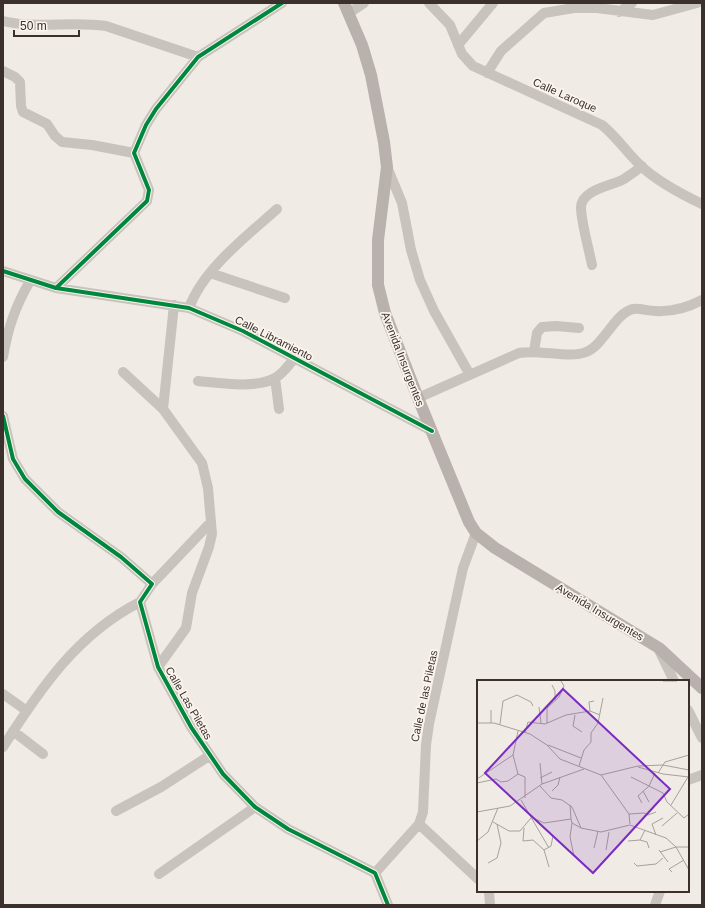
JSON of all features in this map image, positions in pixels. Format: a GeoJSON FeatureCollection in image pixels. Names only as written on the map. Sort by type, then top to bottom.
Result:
{"type":"FeatureCollection","features":[{"type":"Feature","properties":{"kind":"main road","name":"Avenida Insurgentes"},"geometry":{"type":"LineString","coordinates":[[347,8],[362,45],[371,75],[387,167],[378,240],[378,284],[385,313],[462,507],[476,533],[495,548],[659,648],[702,688]]}},
{"type":"Feature","properties":{"kind":"street"},"geometry":{"type":"LineString","coordinates":[[56,288],[147,201],[149,190],[134,153],[146,125],[156,109],[198,57],[282,3]]}},
{"type":"Feature","properties":{"kind":"street"},"geometry":{"type":"LineString","coordinates":[[347,8],[364,3]]}},
{"type":"Feature","properties":{"kind":"street","name":"Calle Laroque"},"geometry":{"type":"LineString","coordinates":[[429,3],[450,25],[466,60],[487,74],[602,125],[618,139],[642,166],[682,194],[702,204]]}},
{"type":"Feature","properties":{"kind":"street"},"geometry":{"type":"LineString","coordinates":[[458,44],[493,3]]}},
{"type":"Feature","properties":{"kind":"street"},"geometry":{"type":"LineString","coordinates":[[619,12],[632,3]]}},
{"type":"Feature","properties":{"kind":"street"},"geometry":{"type":"LineString","coordinates":[[487,74],[501,51],[544,13],[574,8],[652,15],[697,3]]}},
{"type":"Feature","properties":{"kind":"street"},"geometry":{"type":"LineString","coordinates":[[3,21],[38,25],[92,24],[106,26],[198,57]]}},
{"type":"Feature","properties":{"kind":"street"},"geometry":{"type":"LineString","coordinates":[[3,71],[15,77],[20,82],[21,106],[23,112],[47,124],[58,140],[69,144],[92,145],[134,153]]}},
{"type":"Feature","properties":{"kind":"street"},"geometry":{"type":"LineString","coordinates":[[592,265],[582,215],[581,206],[583,200],[590,194],[623,180],[642,166]]}},
{"type":"Feature","properties":{"kind":"street"},"geometry":{"type":"LineString","coordinates":[[387,167],[402,202],[411,250],[420,280],[434,311],[470,375]]}},
{"type":"Feature","properties":{"kind":"street"},"geometry":{"type":"LineString","coordinates":[[189,308],[196,290],[210,273],[277,209]]}},
{"type":"Feature","properties":{"kind":"street","name":"Calle Libramiento"},"geometry":{"type":"LineString","coordinates":[[3,271],[30,281],[56,288],[174,304],[189,308],[243,331],[432,431]]}},
{"type":"Feature","properties":{"kind":"street"},"geometry":{"type":"LineString","coordinates":[[210,273],[285,298]]}},
{"type":"Feature","properties":{"kind":"street"},"geometry":{"type":"LineString","coordinates":[[3,357],[11,320],[30,281]]}},
{"type":"Feature","properties":{"kind":"street"},"geometry":{"type":"LineString","coordinates":[[418,398],[519,353],[534,351],[580,354],[587,352],[598,344],[620,318],[632,309],[669,311],[682,309],[702,300]]}},
{"type":"Feature","properties":{"kind":"street"},"geometry":{"type":"LineString","coordinates":[[163,409],[174,304]]}},
{"type":"Feature","properties":{"kind":"street"},"geometry":{"type":"LineString","coordinates":[[534,351],[538,333],[542,327],[556,326],[579,328]]}},
{"type":"Feature","properties":{"kind":"street"},"geometry":{"type":"LineString","coordinates":[[198,381],[241,385],[275,378],[295,358]]}},
{"type":"Feature","properties":{"kind":"street"},"geometry":{"type":"LineString","coordinates":[[123,372],[163,409],[202,463],[208,488],[211,522],[209,547],[192,593],[186,628],[158,667]]}},
{"type":"Feature","properties":{"kind":"street"},"geometry":{"type":"LineString","coordinates":[[275,378],[279,409]]}},
{"type":"Feature","properties":{"kind":"street"},"geometry":{"type":"LineString","coordinates":[[3,416],[13,459],[25,480],[58,512],[121,557],[152,584]]}},
{"type":"Feature","properties":{"kind":"street"},"geometry":{"type":"LineString","coordinates":[[3,747],[27,711],[70,654],[102,624],[140,602],[152,584],[211,522]]}},
{"type":"Feature","properties":{"kind":"street","name":"Calle de las Piletas"},"geometry":{"type":"LineString","coordinates":[[375,873],[419,824],[423,812],[428,724],[463,568],[476,533]]}},
{"type":"Feature","properties":{"kind":"street","name":"Calle Las Piletas"},"geometry":{"type":"LineString","coordinates":[[140,602],[158,667],[187,721],[209,756],[235,787],[255,807],[305,839],[375,873]]}},
{"type":"Feature","properties":{"kind":"street"},"geometry":{"type":"LineString","coordinates":[[659,648],[674,680]]}},
{"type":"Feature","properties":{"kind":"street"},"geometry":{"type":"LineString","coordinates":[[3,694],[27,711]]}},
{"type":"Feature","properties":{"kind":"street"},"geometry":{"type":"LineString","coordinates":[[689,712],[702,738]]}},
{"type":"Feature","properties":{"kind":"street"},"geometry":{"type":"LineString","coordinates":[[13,731],[43,754]]}},
{"type":"Feature","properties":{"kind":"street"},"geometry":{"type":"LineString","coordinates":[[116,811],[161,787],[209,756]]}},
{"type":"Feature","properties":{"kind":"street"},"geometry":{"type":"LineString","coordinates":[[689,780],[702,775]]}},
{"type":"Feature","properties":{"kind":"street"},"geometry":{"type":"LineString","coordinates":[[159,874],[255,807]]}},
{"type":"Feature","properties":{"kind":"street"},"geometry":{"type":"LineString","coordinates":[[419,824],[477,878]]}},
{"type":"Feature","properties":{"kind":"street"},"geometry":{"type":"LineString","coordinates":[[375,873],[388,905]]}},
{"type":"Feature","properties":{"kind":"street"},"geometry":{"type":"LineString","coordinates":[[489,892],[490,905]]}},
{"type":"Feature","properties":{"kind":"street"},"geometry":{"type":"LineString","coordinates":[[655,905],[660,892]]}},
{"type":"Feature","properties":{"kind":"cycle path"},"geometry":{"type":"LineString","coordinates":[[56,288],[147,201],[149,190],[134,153],[146,125],[156,109],[198,57],[282,3]]}},
{"type":"Feature","properties":{"kind":"cycle path"},"geometry":{"type":"LineString","coordinates":[[3,271],[56,288],[189,308],[243,331],[432,431]]}},
{"type":"Feature","properties":{"kind":"cycle path"},"geometry":{"type":"LineString","coordinates":[[3,416],[13,459],[25,479],[58,512],[121,557],[152,584],[140,602],[158,667],[191,727],[223,774],[255,807],[288,829],[375,873],[388,905]]}}]}
